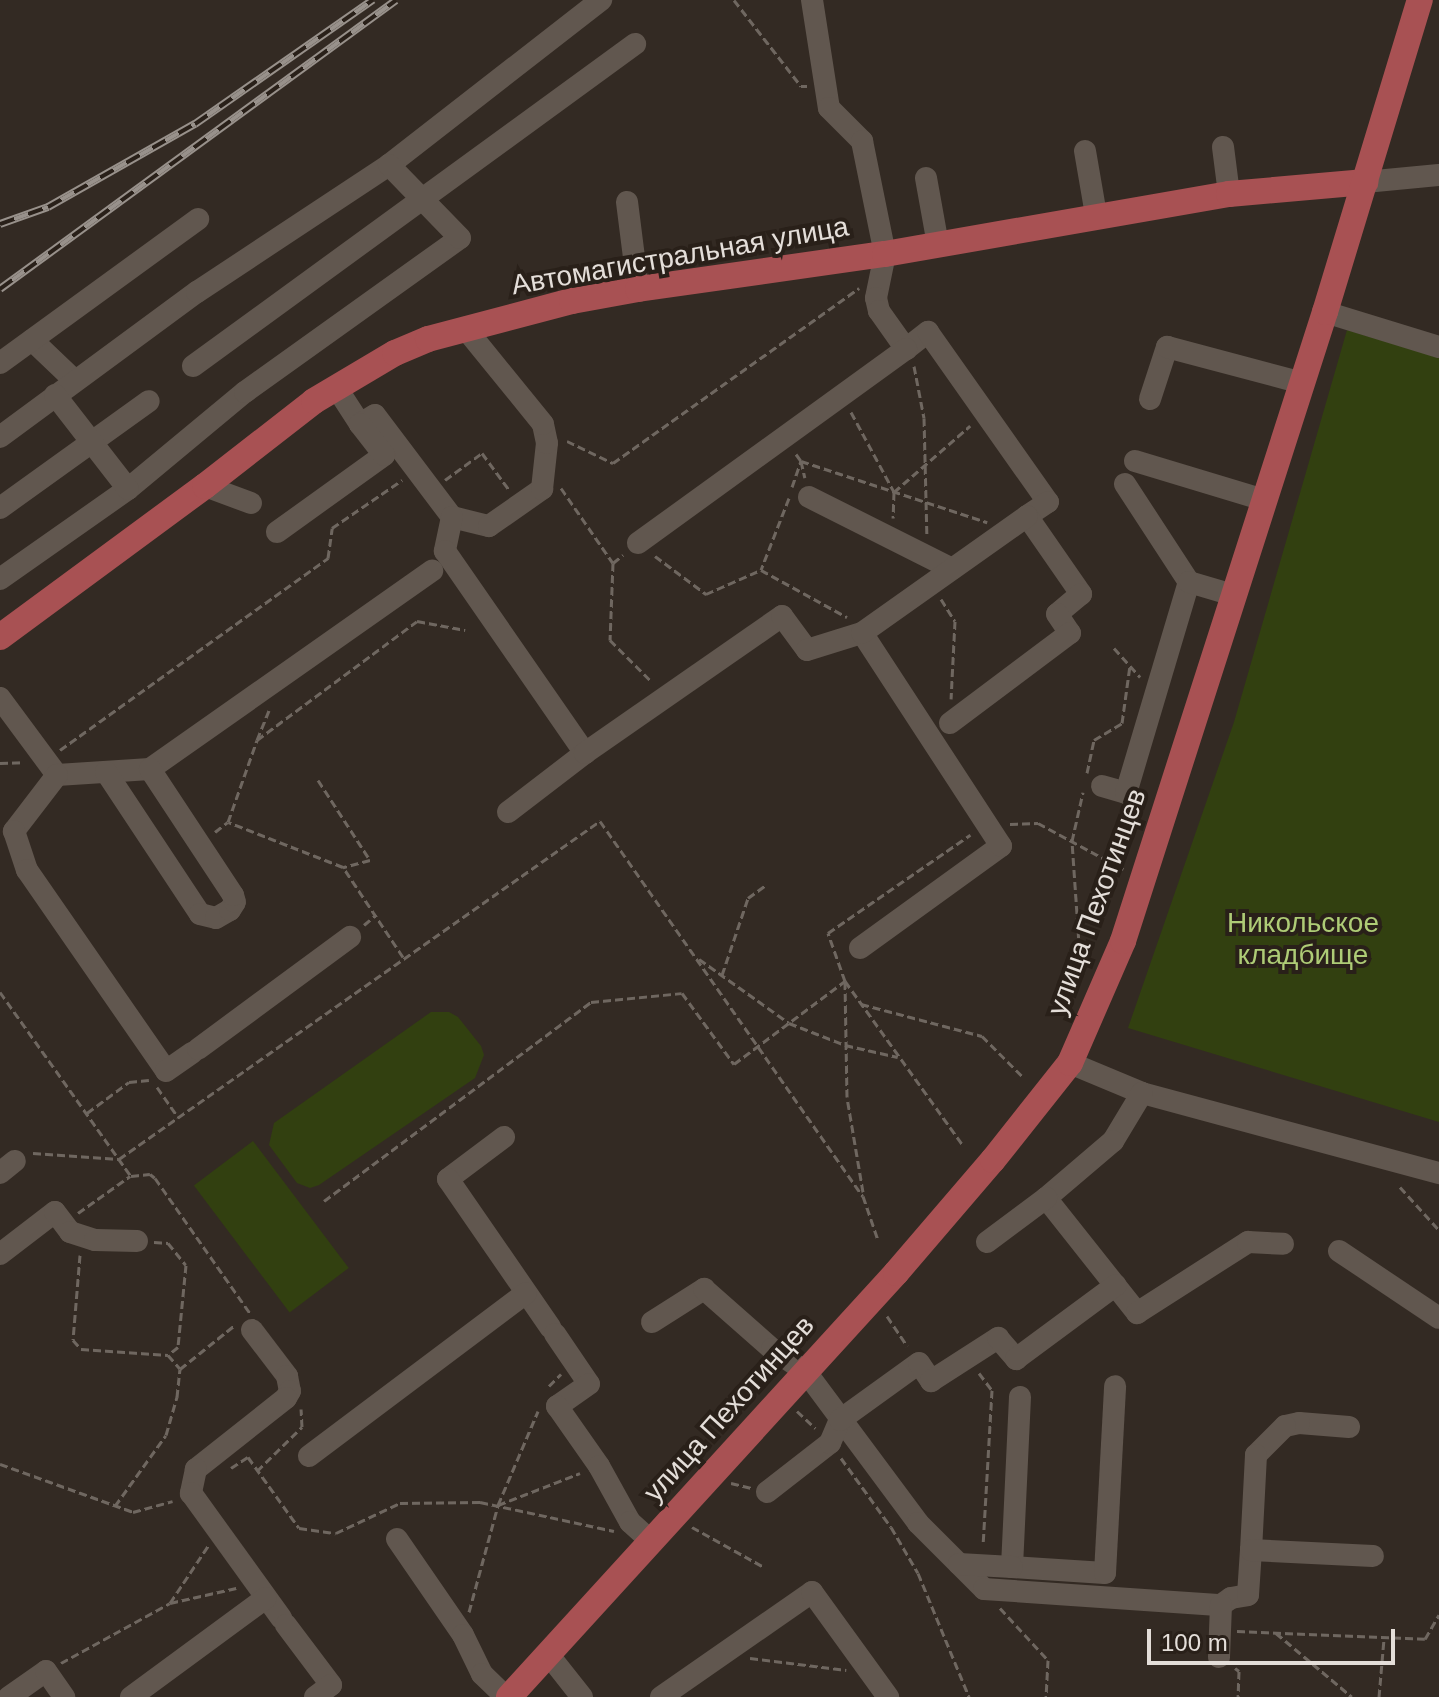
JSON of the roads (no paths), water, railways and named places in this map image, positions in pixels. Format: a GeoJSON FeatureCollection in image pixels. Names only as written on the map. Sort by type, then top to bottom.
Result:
{"type":"FeatureCollection","features":[{"type":"Feature","properties":{"kind":"main road","name":"улица Пехотинцев"},"geometry":{"type":"LineString","coordinates":[[507,1697],[784,1397],[993,1160],[1070,1063],[1123,941],[1325,312],[1420,0]]}},
{"type":"Feature","properties":{"kind":"main road","name":"Автомагистральная улица"},"geometry":{"type":"LineString","coordinates":[[0,637],[336,387],[395,353],[465,328],[638,289],[885,254],[1229,194],[1365,182]]}},
{"type":"Feature","properties":{"kind":"street"},"geometry":{"type":"LineString","coordinates":[[0,437],[197,292],[389,165],[601,0]]}},
{"type":"Feature","properties":{"kind":"street"},"geometry":{"type":"LineString","coordinates":[[812,0],[829,108],[862,141],[885,254],[868,292],[908,347]]}},
{"type":"Feature","properties":{"kind":"street"},"geometry":{"type":"LineString","coordinates":[[193,366],[635,44]]}},
{"type":"Feature","properties":{"kind":"street"},"geometry":{"type":"LineString","coordinates":[[1223,147],[1229,194]]}},
{"type":"Feature","properties":{"kind":"street"},"geometry":{"type":"LineString","coordinates":[[1085,151],[1096,215]]}},
{"type":"Feature","properties":{"kind":"street"},"geometry":{"type":"LineString","coordinates":[[0,579],[128,489],[245,392],[460,238],[389,165]]}},
{"type":"Feature","properties":{"kind":"street"},"geometry":{"type":"LineString","coordinates":[[1365,182],[1439,175]]}},
{"type":"Feature","properties":{"kind":"street"},"geometry":{"type":"LineString","coordinates":[[926,178],[938,245]]}},
{"type":"Feature","properties":{"kind":"street"},"geometry":{"type":"LineString","coordinates":[[627,202],[638,289]]}},
{"type":"Feature","properties":{"kind":"street"},"geometry":{"type":"LineString","coordinates":[[0,363],[198,219]]}},
{"type":"Feature","properties":{"kind":"street"},"geometry":{"type":"LineString","coordinates":[[1325,312],[1439,347]]}},
{"type":"Feature","properties":{"kind":"street"},"geometry":{"type":"LineString","coordinates":[[360,424],[375,415],[452,517],[489,526],[542,489],[547,443],[543,424],[465,328]]}},
{"type":"Feature","properties":{"kind":"street"},"geometry":{"type":"LineString","coordinates":[[508,812],[585,753],[782,616],[807,650],[862,633],[1048,502],[928,332],[638,543]]}},
{"type":"Feature","properties":{"kind":"street"},"geometry":{"type":"LineString","coordinates":[[32,340],[75,381]]}},
{"type":"Feature","properties":{"kind":"street"},"geometry":{"type":"LineString","coordinates":[[1150,399],[1167,347],[1302,383]]}},
{"type":"Feature","properties":{"kind":"street"},"geometry":{"type":"LineString","coordinates":[[277,532],[384,455],[336,387]]}},
{"type":"Feature","properties":{"kind":"street"},"geometry":{"type":"LineString","coordinates":[[55,395],[128,489]]}},
{"type":"Feature","properties":{"kind":"street"},"geometry":{"type":"LineString","coordinates":[[0,508],[149,401]]}},
{"type":"Feature","properties":{"kind":"street"},"geometry":{"type":"LineString","coordinates":[[1135,461],[1264,500]]}},
{"type":"Feature","properties":{"kind":"street"},"geometry":{"type":"LineString","coordinates":[[1125,484],[1189,582],[1233,595]]}},
{"type":"Feature","properties":{"kind":"street"},"geometry":{"type":"LineString","coordinates":[[205,486],[251,503]]}},
{"type":"Feature","properties":{"kind":"street"},"geometry":{"type":"LineString","coordinates":[[809,497],[952,569]]}},
{"type":"Feature","properties":{"kind":"street"},"geometry":{"type":"LineString","coordinates":[[452,517],[445,551],[585,753]]}},
{"type":"Feature","properties":{"kind":"street"},"geometry":{"type":"LineString","coordinates":[[950,723],[1070,633],[1057,614],[1081,594],[1021,521]]}},
{"type":"Feature","properties":{"kind":"street"},"geometry":{"type":"LineString","coordinates":[[0,698],[51,768],[106,772],[150,769],[432,571]]}},
{"type":"Feature","properties":{"kind":"street"},"geometry":{"type":"LineString","coordinates":[[1102,786],[1126,793],[1189,582]]}},
{"type":"Feature","properties":{"kind":"street"},"geometry":{"type":"LineString","coordinates":[[860,948],[1001,846],[862,633]]}},
{"type":"Feature","properties":{"kind":"street"},"geometry":{"type":"LineString","coordinates":[[51,768],[7,837],[159,1076],[350,937]]}},
{"type":"Feature","properties":{"kind":"street"},"geometry":{"type":"LineString","coordinates":[[106,772],[200,914],[216,918],[230,910],[235,902],[233,895],[150,769]]}},
{"type":"Feature","properties":{"kind":"street"},"geometry":{"type":"LineString","coordinates":[[1070,1063],[1142,1093],[1439,1173]]}},
{"type":"Feature","properties":{"kind":"street"},"geometry":{"type":"LineString","coordinates":[[987,1242],[1046,1198],[1113,1141],[1142,1093]]}},
{"type":"Feature","properties":{"kind":"street"},"geometry":{"type":"LineString","coordinates":[[504,1137],[448,1179],[589,1384],[557,1406],[599,1466],[630,1522],[651,1541]]}},
{"type":"Feature","properties":{"kind":"street"},"geometry":{"type":"LineString","coordinates":[[1046,1198],[1137,1313],[1248,1242],[1283,1244]]}},
{"type":"Feature","properties":{"kind":"street"},"geometry":{"type":"LineString","coordinates":[[0,1254],[55,1212],[70,1232],[95,1240],[137,1241]]}},
{"type":"Feature","properties":{"kind":"street"},"geometry":{"type":"LineString","coordinates":[[1339,1251],[1439,1318]]}},
{"type":"Feature","properties":{"kind":"street"},"geometry":{"type":"LineString","coordinates":[[767,1492],[830,1443],[840,1420],[919,1363],[931,1381],[998,1338],[1016,1359],[1116,1285]]}},
{"type":"Feature","properties":{"kind":"street"},"geometry":{"type":"LineString","coordinates":[[652,1322],[704,1289],[772,1349],[806,1372],[918,1523],[984,1589],[1221,1605],[1231,1598],[1248,1595],[1256,1455],[1285,1426],[1299,1423],[1349,1427]]}},
{"type":"Feature","properties":{"kind":"street"},"geometry":{"type":"LineString","coordinates":[[309,1456],[526,1293]]}},
{"type":"Feature","properties":{"kind":"street"},"geometry":{"type":"LineString","coordinates":[[249,1325],[287,1376],[290,1391],[286,1398],[196,1469],[191,1493],[331,1685],[315,1697]]}},
{"type":"Feature","properties":{"kind":"street"},"geometry":{"type":"LineString","coordinates":[[959,1564],[1105,1573],[1115,1386]]}},
{"type":"Feature","properties":{"kind":"street"},"geometry":{"type":"LineString","coordinates":[[1012,1567],[1020,1397]]}},
{"type":"Feature","properties":{"kind":"street"},"geometry":{"type":"LineString","coordinates":[[397,1539],[463,1635],[482,1674],[507,1697]]}},
{"type":"Feature","properties":{"kind":"street"},"geometry":{"type":"LineString","coordinates":[[1251,1550],[1373,1556]]}},
{"type":"Feature","properties":{"kind":"street"},"geometry":{"type":"LineString","coordinates":[[131,1697],[261,1591]]}},
{"type":"Feature","properties":{"kind":"street"},"geometry":{"type":"LineString","coordinates":[[661,1697],[812,1592],[888,1697]]}},
{"type":"Feature","properties":{"kind":"street"},"geometry":{"type":"LineString","coordinates":[[1219,1657],[1221,1605]]}},
{"type":"Feature","properties":{"kind":"street"},"geometry":{"type":"LineString","coordinates":[[548,1654],[582,1697]]}},
{"type":"Feature","properties":{"kind":"street"},"geometry":{"type":"LineString","coordinates":[[9,1697],[46,1671],[64,1697]]}},
{"type":"Feature","properties":{"kind":"railway"},"geometry":{"type":"LineString","coordinates":[[0,224],[48,207],[195,124],[373,0]]}},
{"type":"Feature","properties":{"kind":"railway"},"geometry":{"type":"LineString","coordinates":[[0,289],[396,0]]}},
{"type":"Feature","properties":{"kind":"park label","name":"Никольское кладбище"},"geometry":{"type":"Point","coordinates":[1303,939]}}]}
